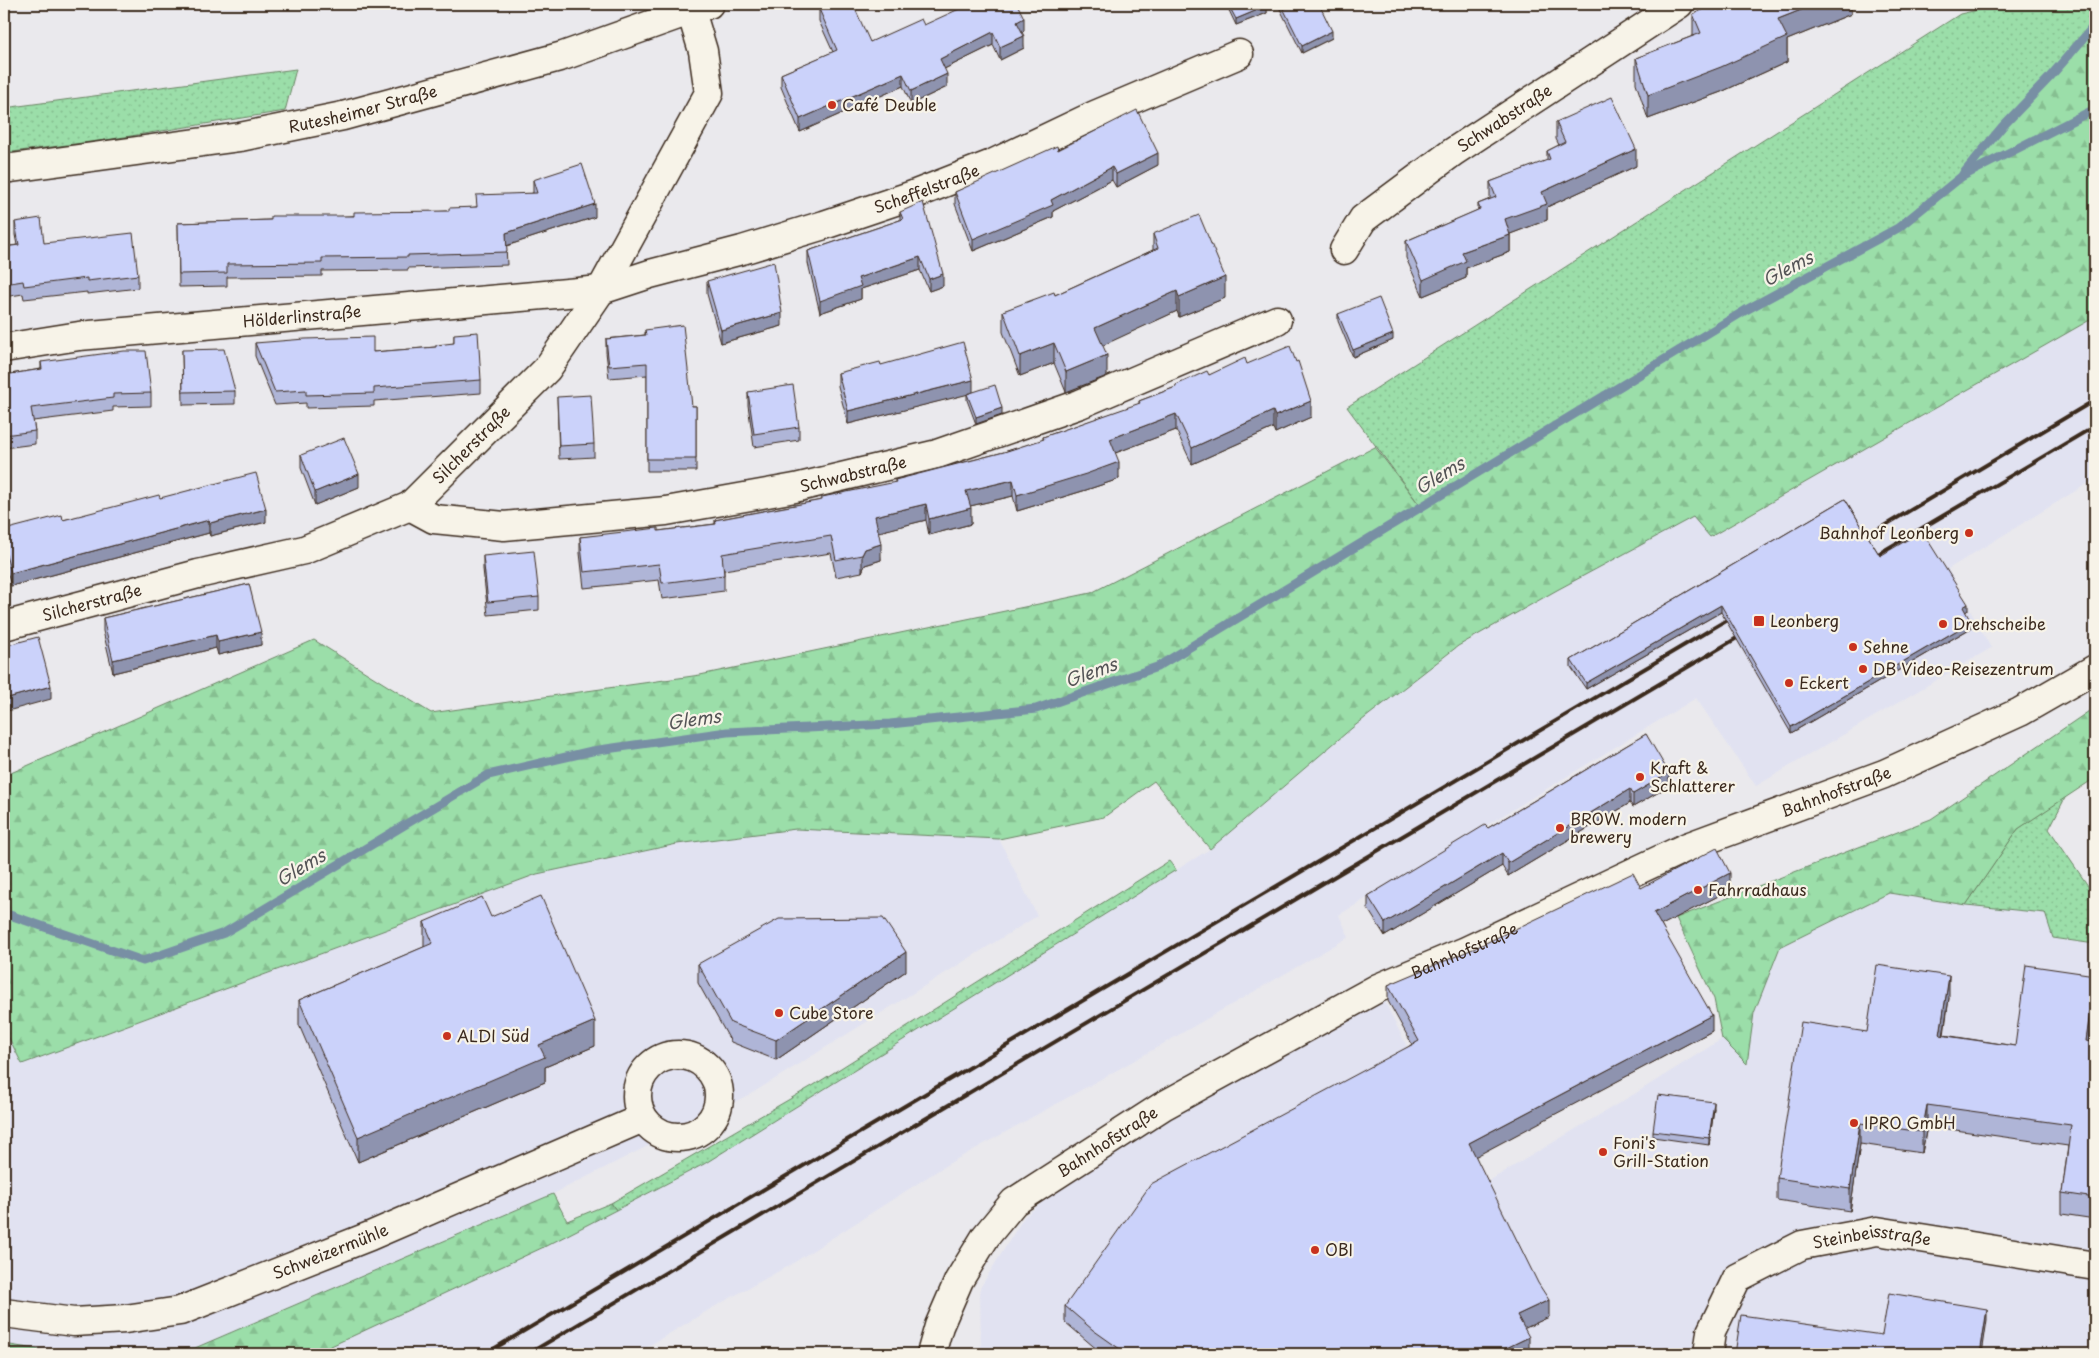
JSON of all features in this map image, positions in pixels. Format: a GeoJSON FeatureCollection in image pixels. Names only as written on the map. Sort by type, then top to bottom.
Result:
{"type":"FeatureCollection","features":[{"type":"Feature","properties":{"kind":"street","name":"Schwabstraße"},"geometry":{"type":"LineString","coordinates":[[1344,250],[1363,219],[1453,152],[1679,4]]}},
{"type":"Feature","properties":{"kind":"street","name":"Rutesheimer Straße"},"geometry":{"type":"LineString","coordinates":[[4,169],[240,137],[343,116],[563,56],[700,7]]}},
{"type":"Feature","properties":{"kind":"street","name":"Silcherstraße"},"geometry":{"type":"LineString","coordinates":[[4,626],[198,574],[304,550],[410,506],[547,369],[601,290],[709,93],[702,52],[700,7]]}},
{"type":"Feature","properties":{"kind":"street","name":"Scheffelstraße"},"geometry":{"type":"LineString","coordinates":[[601,290],[650,274],[742,250],[913,195],[992,164],[1095,115],[1239,54]]}},
{"type":"Feature","properties":{"kind":"street","name":"Hölderlinstraße"},"geometry":{"type":"LineString","coordinates":[[4,348],[80,336],[601,290]]}},
{"type":"Feature","properties":{"kind":"street","name":"Schwabstraße"},"geometry":{"type":"LineString","coordinates":[[410,506],[434,518],[504,526],[666,511],[795,488],[937,454],[1080,404],[1278,320]]}},
{"type":"Feature","properties":{"kind":"street","name":"Bahnhofstraße"},"geometry":{"type":"LineString","coordinates":[[930,1354],[939,1326],[959,1280],[986,1236],[1014,1202],[1163,1106],[1378,988],[1466,951],[1680,850],[1884,774],[2020,712],[2095,669]]}},
{"type":"Feature","properties":{"kind":"street","name":"Schweizermühle"},"geometry":{"type":"LineString","coordinates":[[4,1313],[74,1322],[125,1319],[180,1311],[370,1236],[643,1118]]}},
{"type":"Feature","properties":{"kind":"street","name":"Steinbeisstraße"},"geometry":{"type":"LineString","coordinates":[[1708,1354],[1711,1332],[1737,1278],[1802,1245],[1877,1231],[2095,1266]]}},
{"type":"Feature","properties":{"kind":"shaded area"},"geometry":{"type":"Polygon","coordinates":[[[2095,317],[2095,479],[1948,569],[1991,648],[1756,786],[1696,698],[1339,915],[1349,937],[1135,1060],[948,1164],[790,1265],[712,1308],[635,1354],[314,1354],[546,1246],[704,1164],[1210,849],[1352,728],[1459,646],[1693,516],[1711,537],[2095,317]]]}},
{"type":"Feature","properties":{"kind":"shaded area"},"geometry":{"type":"Polygon","coordinates":[[[796,829],[999,839],[1037,916],[754,1092],[553,1194],[195,1348],[66,1354],[4,1344],[4,1028],[22,1064],[537,874],[677,844],[796,829]]]}},
{"type":"Feature","properties":{"kind":"shaded area"},"geometry":{"type":"Polygon","coordinates":[[[1889,893],[1966,905],[2046,913],[2053,938],[2095,944],[2095,1354],[981,1354],[980,1288],[1024,1217],[1163,1106],[1378,988],[1477,1188],[1722,1039],[1747,1063],[1754,1013],[1780,947],[1889,893]]]}},
{"type":"Feature","properties":{"kind":"green space"},"geometry":{"type":"Polygon","coordinates":[[[2004,4],[2095,4],[2095,25],[2049,78],[2002,127],[1961,177],[1898,228],[1746,310],[1421,507],[1347,407],[1960,14],[2004,4]]]}},
{"type":"Feature","properties":{"kind":"green space"},"geometry":{"type":"Polygon","coordinates":[[[2095,25],[2095,317],[1710,537],[1693,517],[1458,646],[1352,728],[1210,849],[1154,781],[1104,817],[999,839],[796,829],[677,844],[537,874],[22,1064],[4,1028],[4,776],[314,640],[431,713],[700,675],[1091,593],[1375,447],[1421,507],[1746,310],[1898,228],[1961,177],[2002,127],[2049,78],[2095,25]]]}},
{"type":"Feature","properties":{"kind":"green space"},"geometry":{"type":"Polygon","coordinates":[[[296,69],[285,111],[106,140],[4,153],[4,108],[296,69]]]}},
{"type":"Feature","properties":{"kind":"green space"},"geometry":{"type":"Polygon","coordinates":[[[2095,707],[2095,778],[2018,829],[1966,905],[1889,893],[1780,947],[1754,1013],[1747,1064],[1722,1039],[1714,999],[1676,918],[1931,819],[2095,707]]]}},
{"type":"Feature","properties":{"kind":"green space"},"geometry":{"type":"Polygon","coordinates":[[[2066,796],[2049,829],[2095,896],[2095,944],[2053,938],[2045,913],[1966,905],[2018,829],[2066,796]]]}},
{"type":"Feature","properties":{"kind":"green space"},"geometry":{"type":"Polygon","coordinates":[[[1169,861],[1176,870],[704,1164],[616,1210],[611,1203],[814,1085],[1169,861]]]}},
{"type":"Feature","properties":{"kind":"green space"},"geometry":{"type":"Polygon","coordinates":[[[553,1194],[567,1221],[611,1203],[616,1210],[546,1246],[314,1354],[85,1354],[195,1348],[553,1194]]]}},
{"type":"Feature","properties":{"kind":"green space"},"geometry":{"type":"Polygon","coordinates":[[[4,1344],[66,1354],[4,1354],[4,1344]]]}},
{"type":"Feature","properties":{"kind":"building"},"geometry":{"type":"Polygon","coordinates":[[[831,4],[853,4],[870,42],[921,19],[924,25],[970,4],[1017,4],[1024,18],[1017,22],[1024,36],[1000,47],[993,32],[940,59],[947,74],[911,91],[903,74],[800,119],[781,74],[837,50],[819,9],[831,4]]]}},
{"type":"Feature","properties":{"kind":"building"},"geometry":{"type":"Polygon","coordinates":[[[1228,4],[1266,4],[1267,6],[1236,19],[1228,4]]]}},
{"type":"Feature","properties":{"kind":"building"},"geometry":{"type":"Polygon","coordinates":[[[1281,4],[1319,4],[1332,31],[1302,46],[1281,4]]]}},
{"type":"Feature","properties":{"kind":"building"},"geometry":{"type":"Polygon","coordinates":[[[1716,4],[1816,4],[1778,19],[1787,37],[1721,67],[1648,95],[1636,58],[1701,33],[1693,14],[1716,4]]]}},
{"type":"Feature","properties":{"kind":"building"},"geometry":{"type":"Polygon","coordinates":[[[1612,97],[1636,149],[1542,192],[1547,204],[1505,219],[1510,235],[1462,252],[1466,261],[1423,280],[1406,241],[1480,209],[1478,204],[1496,197],[1490,182],[1550,159],[1547,151],[1565,142],[1556,122],[1612,97]]]}},
{"type":"Feature","properties":{"kind":"building"},"geometry":{"type":"Polygon","coordinates":[[[1137,110],[1158,153],[1116,174],[1112,167],[1051,200],[1053,205],[973,239],[955,192],[1057,146],[1058,150],[1137,110]]]}},
{"type":"Feature","properties":{"kind":"building"},"geometry":{"type":"Polygon","coordinates":[[[582,164],[595,204],[506,233],[507,252],[408,255],[408,257],[322,258],[322,263],[227,264],[227,273],[179,274],[178,223],[271,220],[271,216],[354,216],[354,212],[449,211],[449,208],[477,207],[476,195],[537,193],[533,180],[582,164]]]}},
{"type":"Feature","properties":{"kind":"building"},"geometry":{"type":"Polygon","coordinates":[[[923,202],[943,274],[929,279],[920,257],[858,278],[861,286],[820,301],[808,251],[903,219],[900,212],[923,202]]]}},
{"type":"Feature","properties":{"kind":"building"},"geometry":{"type":"Polygon","coordinates":[[[1199,215],[1225,277],[1179,297],[1177,291],[1095,328],[1107,355],[1066,372],[1054,343],[1020,356],[1003,311],[1054,292],[1055,295],[1158,248],[1153,234],[1199,215]]]}},
{"type":"Feature","properties":{"kind":"building"},"geometry":{"type":"Polygon","coordinates":[[[41,218],[44,243],[133,233],[138,275],[87,281],[87,278],[24,286],[23,281],[4,284],[4,247],[19,245],[15,222],[41,218]]]}},
{"type":"Feature","properties":{"kind":"building"},"geometry":{"type":"Polygon","coordinates":[[[774,262],[782,313],[721,330],[707,281],[774,262]]]}},
{"type":"Feature","properties":{"kind":"building"},"geometry":{"type":"Polygon","coordinates":[[[1379,298],[1393,334],[1353,350],[1338,314],[1379,298]]]}},
{"type":"Feature","properties":{"kind":"building"},"geometry":{"type":"Polygon","coordinates":[[[683,325],[692,406],[696,406],[696,459],[647,459],[647,363],[609,366],[606,339],[646,335],[645,330],[683,325]]]}},
{"type":"Feature","properties":{"kind":"building"},"geometry":{"type":"Polygon","coordinates":[[[478,332],[481,380],[374,388],[374,393],[306,395],[306,390],[275,392],[255,343],[373,337],[373,352],[436,347],[436,345],[454,343],[454,334],[478,332]]]}},
{"type":"Feature","properties":{"kind":"building"},"geometry":{"type":"Polygon","coordinates":[[[963,342],[973,380],[848,411],[838,373],[880,362],[881,365],[963,342]]]}},
{"type":"Feature","properties":{"kind":"building"},"geometry":{"type":"Polygon","coordinates":[[[1290,346],[1296,362],[1298,361],[1311,401],[1275,416],[1273,411],[1192,448],[1176,414],[1110,439],[1119,462],[1086,474],[1017,495],[1013,480],[966,491],[971,508],[929,519],[926,504],[875,516],[881,544],[865,549],[862,555],[836,560],[831,536],[722,554],[724,575],[662,583],[659,564],[584,572],[580,537],[658,528],[658,531],[716,524],[715,520],[822,500],[822,497],[896,482],[895,480],[1004,452],[1044,439],[1043,437],[1140,403],[1139,401],[1176,387],[1176,385],[1207,371],[1209,375],[1245,358],[1247,364],[1290,346]]]}},
{"type":"Feature","properties":{"kind":"building"},"geometry":{"type":"Polygon","coordinates":[[[224,349],[235,391],[183,392],[182,350],[224,349]]]}},
{"type":"Feature","properties":{"kind":"building"},"geometry":{"type":"Polygon","coordinates":[[[124,351],[146,351],[151,393],[113,394],[113,398],[31,408],[35,431],[4,435],[4,375],[42,369],[41,362],[124,351]]]}},
{"type":"Feature","properties":{"kind":"building"},"geometry":{"type":"Polygon","coordinates":[[[793,385],[799,427],[754,434],[748,392],[793,385]]]}},
{"type":"Feature","properties":{"kind":"building"},"geometry":{"type":"Polygon","coordinates":[[[995,385],[1002,408],[976,417],[967,394],[995,385]]]}},
{"type":"Feature","properties":{"kind":"building"},"geometry":{"type":"Polygon","coordinates":[[[591,395],[594,444],[559,446],[557,397],[591,395]]]}},
{"type":"Feature","properties":{"kind":"building"},"geometry":{"type":"Polygon","coordinates":[[[344,438],[359,474],[315,492],[301,455],[344,438]]]}},
{"type":"Feature","properties":{"kind":"building"},"geometry":{"type":"Polygon","coordinates":[[[256,473],[266,509],[210,523],[209,520],[11,573],[4,548],[4,530],[62,515],[63,520],[159,495],[160,498],[256,473]]]}},
{"type":"Feature","properties":{"kind":"building"},"geometry":{"type":"Polygon","coordinates":[[[1845,499],[1880,556],[1922,531],[1968,604],[1963,607],[1971,622],[1791,727],[1721,605],[1586,683],[1571,660],[1845,499]]]}},
{"type":"Feature","properties":{"kind":"building"},"geometry":{"type":"Polygon","coordinates":[[[534,551],[539,597],[488,602],[483,556],[534,551]]]}},
{"type":"Feature","properties":{"kind":"building"},"geometry":{"type":"Polygon","coordinates":[[[249,584],[261,632],[218,642],[216,635],[113,660],[103,618],[249,584]]]}},
{"type":"Feature","properties":{"kind":"building"},"geometry":{"type":"Polygon","coordinates":[[[38,637],[51,686],[4,699],[4,646],[38,637]]]}},
{"type":"Feature","properties":{"kind":"building"},"geometry":{"type":"Polygon","coordinates":[[[1646,734],[1669,773],[1633,794],[1630,789],[1508,863],[1502,853],[1385,923],[1368,896],[1485,825],[1488,828],[1646,734]]]}},
{"type":"Feature","properties":{"kind":"building","name":"OBI"},"geometry":{"type":"Polygon","coordinates":[[[1717,848],[1730,873],[1654,913],[1712,1015],[1469,1143],[1538,1283],[1549,1300],[1517,1315],[1529,1337],[1494,1354],[1127,1354],[1093,1330],[1065,1306],[1151,1184],[1419,1041],[1388,985],[1473,949],[1633,873],[1641,888],[1717,848]]]}},
{"type":"Feature","properties":{"kind":"building","name":"ALDI Süd"},"geometry":{"type":"Polygon","coordinates":[[[541,896],[595,1021],[539,1045],[545,1057],[358,1137],[299,1000],[433,943],[424,922],[482,897],[491,917],[541,896]]]}},
{"type":"Feature","properties":{"kind":"building","name":"Cube Store"},"geometry":{"type":"Polygon","coordinates":[[[883,918],[906,952],[776,1040],[731,1023],[698,964],[779,919],[883,918]]]}},
{"type":"Feature","properties":{"kind":"building"},"geometry":{"type":"Polygon","coordinates":[[[1877,965],[1949,976],[1940,1035],[2015,1046],[2026,965],[2095,975],[2086,1041],[2095,1043],[2095,1198],[2062,1193],[2071,1125],[1927,1105],[1922,1132],[1860,1123],[1850,1189],[1777,1178],[1801,1022],[1867,1032],[1877,965]]]}},
{"type":"Feature","properties":{"kind":"building"},"geometry":{"type":"Polygon","coordinates":[[[1658,1095],[1714,1102],[1709,1138],[1653,1131],[1658,1095]]]}},
{"type":"Feature","properties":{"kind":"building"},"geometry":{"type":"Polygon","coordinates":[[[1889,1293],[1987,1309],[1980,1354],[1735,1354],[1741,1315],[1882,1335],[1889,1293]]]}},
{"type":"Feature","properties":{"kind":"waterway"},"geometry":{"type":"LineString","coordinates":[[1963,174],[2002,127],[2049,78],[2095,25]]}},
{"type":"Feature","properties":{"kind":"waterway","name":"Glems"},"geometry":{"type":"LineString","coordinates":[[4,913],[143,961],[224,933],[488,775],[592,751],[727,732],[890,724],[1036,709],[1157,667],[1746,310],[1898,228],[1961,177],[2095,109]]}},
{"type":"Feature","properties":{"kind":"railway"},"geometry":{"type":"LineString","coordinates":[[1857,542],[2095,400]]}},
{"type":"Feature","properties":{"kind":"railway"},"geometry":{"type":"LineString","coordinates":[[1868,560],[2095,426]]}},
{"type":"Feature","properties":{"kind":"railway"},"geometry":{"type":"LineString","coordinates":[[485,1354],[1737,614]]}},
{"type":"Feature","properties":{"kind":"railway"},"geometry":{"type":"LineString","coordinates":[[528,1354],[1747,632]]}},
{"type":"Feature","properties":{"kind":"place","name":"Café Deuble"},"geometry":{"type":"Point","coordinates":[832,105]}},
{"type":"Feature","properties":{"kind":"place","name":"Bahnhof Leonberg"},"geometry":{"type":"Point","coordinates":[1969,533]}},
{"type":"Feature","properties":{"kind":"place","name":"Leonberg"},"geometry":{"type":"Point","coordinates":[1759,621]}},
{"type":"Feature","properties":{"kind":"place","name":"Drehscheibe"},"geometry":{"type":"Point","coordinates":[1943,624]}},
{"type":"Feature","properties":{"kind":"place","name":"Sehne"},"geometry":{"type":"Point","coordinates":[1853,647]}},
{"type":"Feature","properties":{"kind":"place","name":"DB Video-Reisezentrum"},"geometry":{"type":"Point","coordinates":[1863,669]}},
{"type":"Feature","properties":{"kind":"place","name":"Eckert"},"geometry":{"type":"Point","coordinates":[1789,683]}},
{"type":"Feature","properties":{"kind":"place","name":"Kraft & Schlatterer"},"geometry":{"type":"Point","coordinates":[1640,777]}},
{"type":"Feature","properties":{"kind":"place","name":"BROW. modern brewery"},"geometry":{"type":"Point","coordinates":[1560,828]}},
{"type":"Feature","properties":{"kind":"place","name":"Fahrradhaus"},"geometry":{"type":"Point","coordinates":[1698,890]}},
{"type":"Feature","properties":{"kind":"place","name":"Cube Store"},"geometry":{"type":"Point","coordinates":[779,1013]}},
{"type":"Feature","properties":{"kind":"place","name":"ALDI Süd"},"geometry":{"type":"Point","coordinates":[447,1036]}},
{"type":"Feature","properties":{"kind":"place","name":"IPRO GmbH"},"geometry":{"type":"Point","coordinates":[1854,1123]}},
{"type":"Feature","properties":{"kind":"place","name":"Foni's Grill-Station"},"geometry":{"type":"Point","coordinates":[1603,1152]}},
{"type":"Feature","properties":{"kind":"place","name":"OBI"},"geometry":{"type":"Point","coordinates":[1315,1250]}}]}
